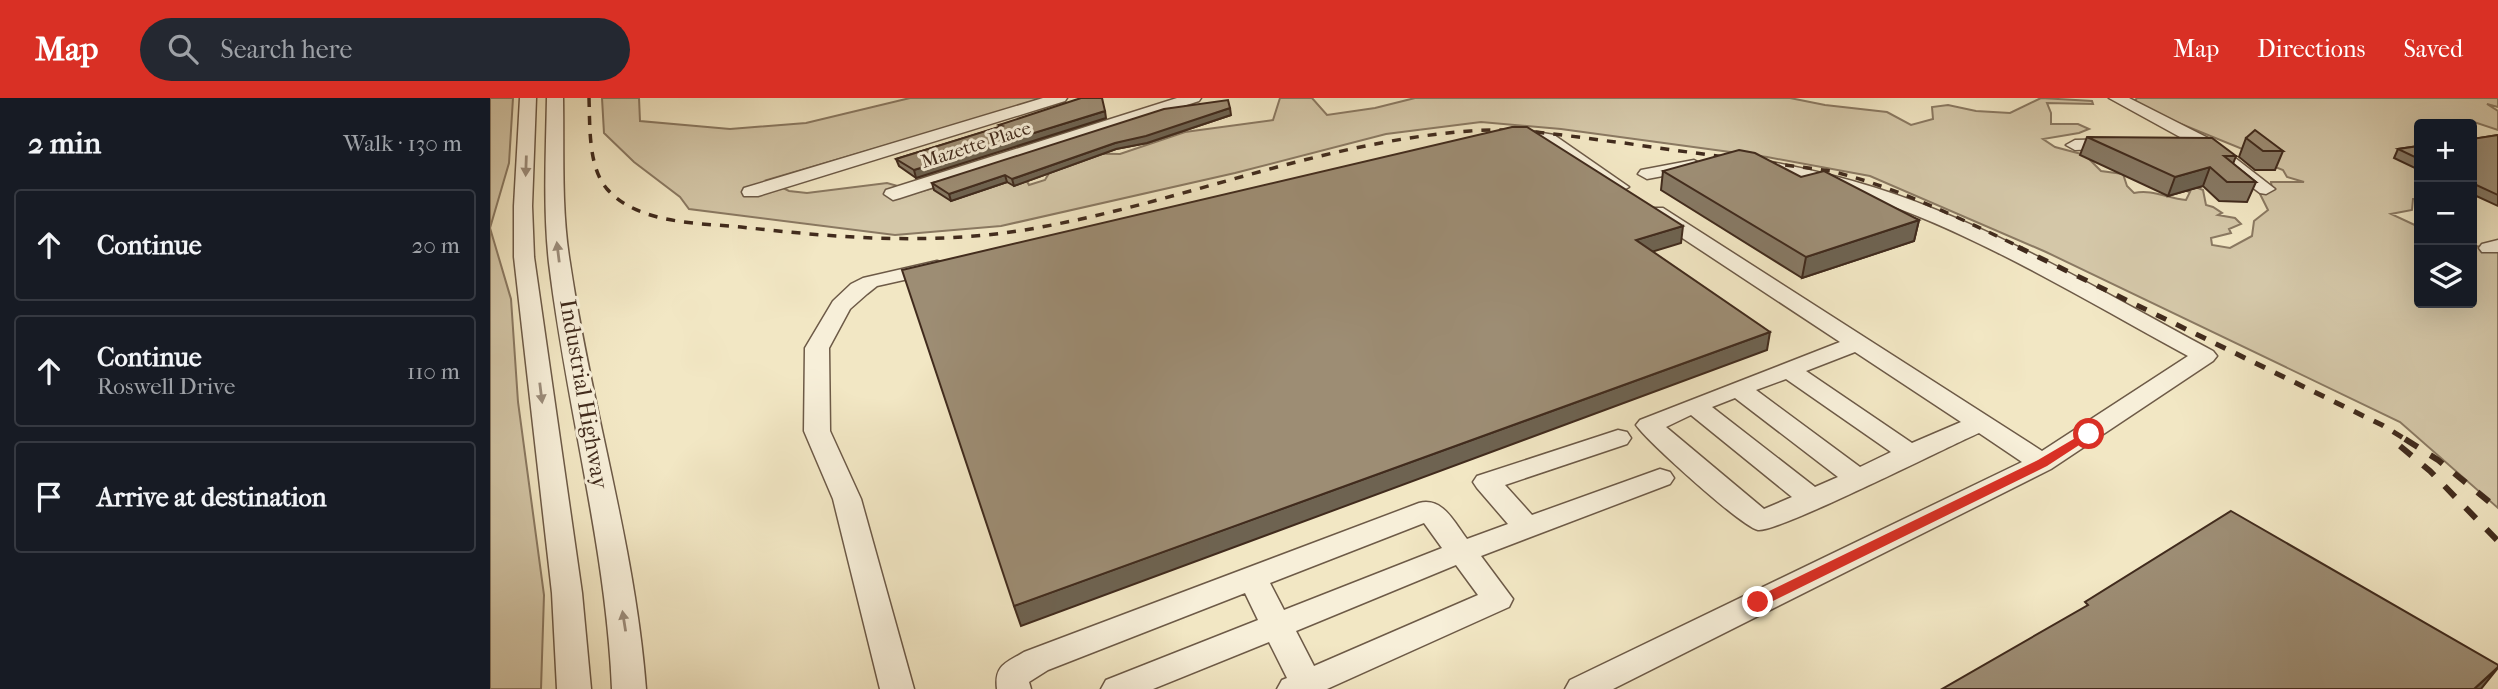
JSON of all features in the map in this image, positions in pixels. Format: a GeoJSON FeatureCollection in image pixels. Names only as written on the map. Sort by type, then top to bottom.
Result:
{"type":"FeatureCollection","features":[{"type":"Feature","properties":{"kind":"street","name":"Industrial Highway"},"geometry":{"type":"LineString","coordinates":[[528,98],[523,206],[524,257],[567,593],[574,689]]}},
{"type":"Feature","properties":{"kind":"street","name":"Industrial Highway"},"geometry":{"type":"LineString","coordinates":[[555,98],[558,252],[614,558],[626,637],[629,689]]}},
{"type":"Feature","properties":{"kind":"street"},"geometry":{"type":"LineString","coordinates":[[751,192],[1059,98]]}},
{"type":"Feature","properties":{"kind":"street","name":"Mazette Place"},"geometry":{"type":"LineString","coordinates":[[893,194],[1193,98]]}},
{"type":"Feature","properties":{"kind":"street"},"geometry":{"type":"LineString","coordinates":[[2117,98],[2206,144],[2266,190]]}},
{"type":"Feature","properties":{"kind":"street"},"geometry":{"type":"LineString","coordinates":[[1496,134],[1530,134],[1548,139],[2042,463]]}},
{"type":"Feature","properties":{"kind":"street"},"geometry":{"type":"LineString","coordinates":[[2075,145],[2140,144]]}},
{"type":"Feature","properties":{"kind":"street"},"geometry":{"type":"LineString","coordinates":[[2167,144],[2206,144]]}},
{"type":"Feature","properties":{"kind":"street"},"geometry":{"type":"LineString","coordinates":[[1582,689],[2042,463],[2205,356],[1969,232],[1903,202],[1862,188],[1798,171],[1720,161],[1647,174]]}},
{"type":"Feature","properties":{"kind":"street"},"geometry":{"type":"LineString","coordinates":[[897,689],[847,499],[817,431],[817,348],[841,306],[870,282],[960,263]]}},
{"type":"Feature","properties":{"kind":"street"},"geometry":{"type":"LineString","coordinates":[[1858,343],[1649,425],[1761,521],[1813,500],[1908,452],[1979,424]]}},
{"type":"Feature","properties":{"kind":"street"},"geometry":{"type":"LineString","coordinates":[[1788,369],[1908,452]]}},
{"type":"Feature","properties":{"kind":"street"},"geometry":{"type":"LineString","coordinates":[[1738,388],[1857,478]]}},
{"type":"Feature","properties":{"kind":"street"},"geometry":{"type":"LineString","coordinates":[[1695,405],[1813,500]]}},
{"type":"Feature","properties":{"kind":"street"},"geometry":{"type":"LineString","coordinates":[[1527,527],[1487,482],[1618,438]]}},
{"type":"Feature","properties":{"kind":"street"},"geometry":{"type":"LineString","coordinates":[[1118,689],[1462,551],[1660,478]]}},
{"type":"Feature","properties":{"kind":"street"},"geometry":{"type":"LineString","coordinates":[[1014,689],[1012,676],[1036,661],[1252,576],[1429,510],[1498,599],[1303,687],[1277,625],[1252,576]]}},
{"type":"Feature","properties":{"kind":"shaded area"},"geometry":{"type":"Polygon","coordinates":[[[490,98],[513,98],[509,163],[490,228],[490,98]]]}},
{"type":"Feature","properties":{"kind":"shaded area"},"geometry":{"type":"Polygon","coordinates":[[[602,98],[639,98],[640,121],[730,129],[806,123],[910,98],[1048,98],[767,180],[789,191],[807,193],[887,183],[919,192],[1018,165],[1029,185],[1045,180],[1061,153],[1120,154],[1185,132],[1273,120],[1280,98],[1312,98],[1327,115],[1375,108],[1415,98],[1790,98],[1887,112],[1911,125],[1933,119],[1932,107],[1948,105],[1976,111],[2010,113],[2041,98],[2092,101],[2093,104],[2047,103],[2051,124],[2078,124],[2089,129],[2043,139],[2055,147],[2085,155],[2101,171],[2123,174],[2127,186],[2134,193],[2153,193],[2186,200],[2190,192],[2169,186],[2174,178],[2203,190],[2206,205],[2222,213],[2218,215],[2235,218],[2241,224],[2229,229],[2231,233],[2211,238],[2212,245],[2230,248],[2252,236],[2254,221],[2268,210],[2260,194],[2272,189],[2271,182],[2304,182],[2287,177],[2283,170],[2270,165],[2267,159],[2132,104],[2137,98],[2498,98],[2498,107],[2487,104],[2498,111],[2498,130],[2477,123],[2477,119],[2414,119],[2412,210],[2391,214],[2414,225],[2414,308],[2477,308],[2477,246],[2498,251],[2498,508],[2400,422],[2046,252],[1870,176],[1767,157],[1561,129],[1481,122],[1386,134],[1235,173],[1001,226],[895,235],[689,209],[680,197],[634,162],[604,133],[602,98]]]}},
{"type":"Feature","properties":{"kind":"shaded area"},"geometry":{"type":"Polygon","coordinates":[[[490,228],[511,299],[518,402],[544,595],[541,689],[490,689],[490,228]]]}},
{"type":"Feature","properties":{"kind":"building"},"geometry":{"type":"Polygon","coordinates":[[[1081,98],[1102,98],[1105,111],[914,170],[896,159],[1002,126],[999,125],[1081,98]]]}},
{"type":"Feature","properties":{"kind":"building"},"geometry":{"type":"Polygon","coordinates":[[[1228,100],[1230,108],[1146,136],[1115,143],[1012,179],[1005,175],[949,194],[932,183],[1164,109],[1228,100]]]}},
{"type":"Feature","properties":{"kind":"building"},"geometry":{"type":"Polygon","coordinates":[[[1512,127],[1527,127],[1683,226],[1636,240],[1770,332],[1014,606],[902,270],[1512,127]]]}},
{"type":"Feature","properties":{"kind":"building"},"geometry":{"type":"Polygon","coordinates":[[[2255,130],[2283,151],[2263,151],[2246,138],[2255,130]]]}},
{"type":"Feature","properties":{"kind":"building"},"geometry":{"type":"Polygon","coordinates":[[[2498,135],[2498,195],[2477,185],[2477,138],[2498,135]]]}},
{"type":"Feature","properties":{"kind":"building"},"geometry":{"type":"Polygon","coordinates":[[[2087,137],[2212,138],[2236,156],[2224,156],[2256,182],[2227,182],[2210,167],[2175,177],[2087,137]]]}},
{"type":"Feature","properties":{"kind":"building"},"geometry":{"type":"Polygon","coordinates":[[[2414,147],[2414,157],[2398,149],[2414,147]]]}},
{"type":"Feature","properties":{"kind":"building"},"geometry":{"type":"Polygon","coordinates":[[[1739,150],[1755,153],[1801,177],[1824,171],[1919,220],[1806,257],[1663,171],[1739,150]]]}},
{"type":"Feature","properties":{"kind":"building"},"geometry":{"type":"Polygon","coordinates":[[[2231,511],[2498,667],[2474,689],[1942,689],[2088,605],[2085,602],[2231,511]]]}},
{"type":"Feature","properties":{"kind":"railway"},"geometry":{"type":"LineString","coordinates":[[589,98],[593,158],[607,189],[620,201],[635,209],[670,220],[688,222],[852,237],[925,238],[999,234],[1091,217],[1360,147],[1414,137],[1508,130],[1831,171],[1905,195],[2022,248]]}},
{"type":"Feature","properties":{"kind":"railway"},"geometry":{"type":"LineString","coordinates":[[2018,247],[2382,425],[2408,441]]}},
{"type":"Feature","properties":{"kind":"railway"},"geometry":{"type":"LineString","coordinates":[[2405,439],[2438,460],[2498,509]]}},
{"type":"Feature","properties":{"kind":"railway"},"geometry":{"type":"LineString","coordinates":[[2400,446],[2430,471],[2498,541]]}},
{"type":"Feature","properties":{"kind":"route"},"geometry":{"type":"LineString","coordinates":[[1758,602],[2042,463],[2089,434]]}}]}
